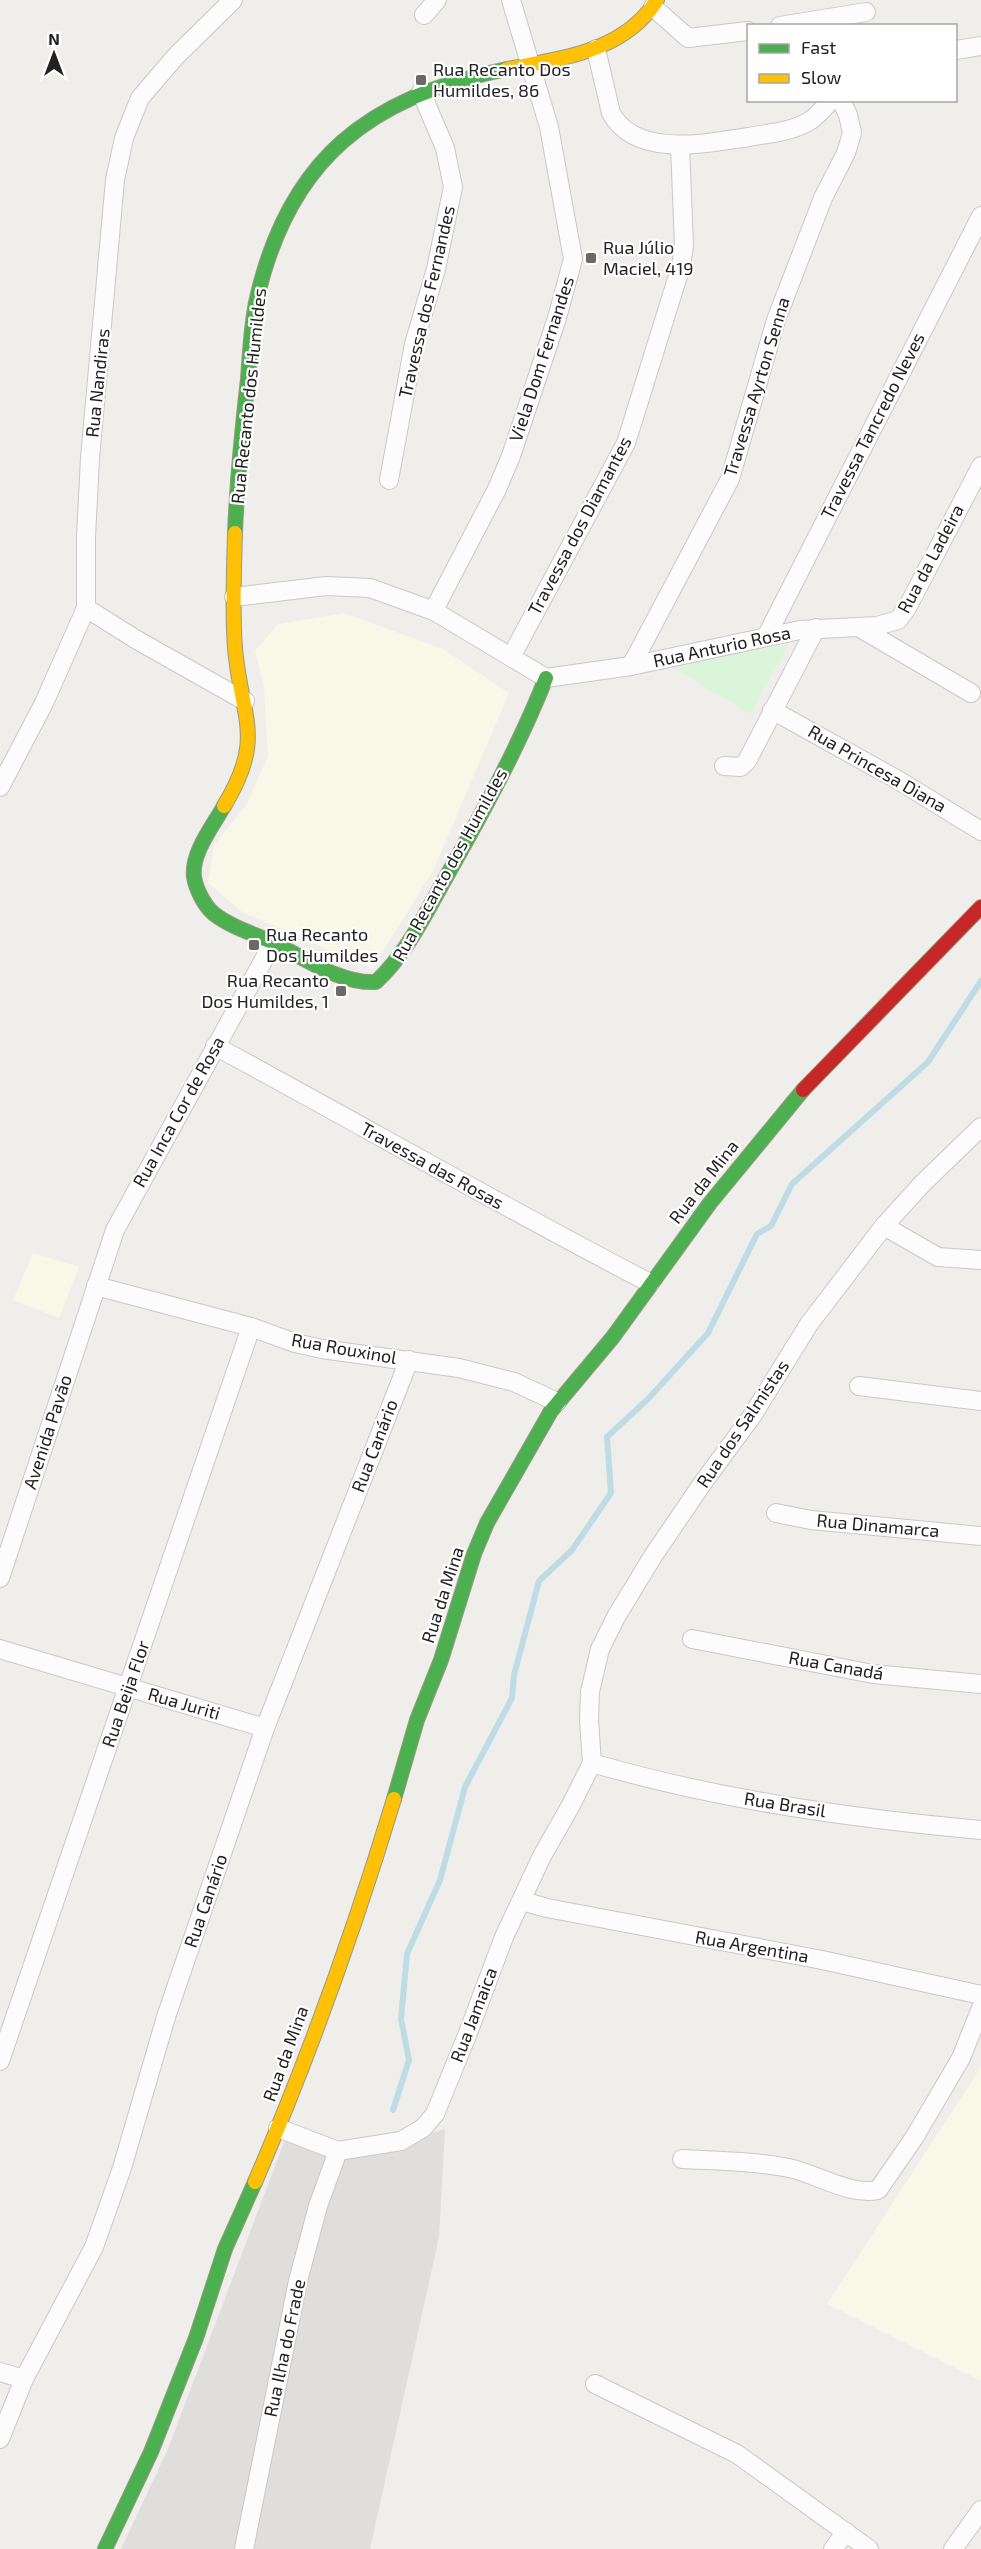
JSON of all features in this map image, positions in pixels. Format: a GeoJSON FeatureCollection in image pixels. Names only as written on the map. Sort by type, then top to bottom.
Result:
{"type":"FeatureCollection","features":[{"type":"Feature","properties":{"kind":"street","name":"Rua Nandiras"},"geometry":{"type":"LineString","coordinates":[[0,787],[44,703],[86,608],[86,537],[90,458],[115,180],[124,138],[140,98],[176,56],[233,0]]}},
{"type":"Feature","properties":{"kind":"street"},"geometry":{"type":"LineString","coordinates":[[424,15],[437,0]]}},
{"type":"Feature","properties":{"kind":"street","name":"Viela Dom Fernandes"},"geometry":{"type":"LineString","coordinates":[[437,604],[497,489],[511,456],[558,318],[573,260],[549,127],[511,0]]}},
{"type":"Feature","properties":{"kind":"street"},"geometry":{"type":"LineString","coordinates":[[655,3],[688,38],[747,31]]}},
{"type":"Feature","properties":{"kind":"street","name":"Rua Recanto dos Humildes"},"geometry":{"type":"LineString","coordinates":[[546,678],[528,722],[475,825],[411,937],[391,969],[381,980],[363,983],[273,943],[212,912],[198,887],[194,874],[198,853],[231,797],[248,758],[250,729],[237,659],[234,597],[235,543],[256,301],[266,264],[286,214],[303,184],[327,156],[378,116],[421,92],[487,73],[596,49],[618,39],[634,28],[655,3]]}},
{"type":"Feature","properties":{"kind":"street"},"geometry":{"type":"LineString","coordinates":[[792,24],[866,12]]}},
{"type":"Feature","properties":{"kind":"street"},"geometry":{"type":"LineString","coordinates":[[957,50],[981,46]]}},
{"type":"Feature","properties":{"kind":"street"},"geometry":{"type":"LineString","coordinates":[[596,49],[611,113],[615,121],[633,134],[662,144],[680,146],[782,131],[812,120],[829,102]]}},
{"type":"Feature","properties":{"kind":"street","name":"Travessa dos Fernandes"},"geometry":{"type":"LineString","coordinates":[[389,480],[414,344],[438,260],[453,187],[445,148],[421,92]]}},
{"type":"Feature","properties":{"kind":"street","name":"Travessa Ayrton Senna"},"geometry":{"type":"LineString","coordinates":[[631,666],[730,478],[776,320],[823,198],[846,153],[852,133],[842,102]]}},
{"type":"Feature","properties":{"kind":"street","name":"Travessa dos Diamantes"},"geometry":{"type":"LineString","coordinates":[[511,657],[614,468],[637,411],[681,266],[684,246],[680,146]]}},
{"type":"Feature","properties":{"kind":"street","name":"Travessa Tancredo Neves"},"geometry":{"type":"LineString","coordinates":[[766,637],[981,216]]}},
{"type":"Feature","properties":{"kind":"street","name":"Rua da Ladeira"},"geometry":{"type":"LineString","coordinates":[[898,620],[907,608],[981,466]]}},
{"type":"Feature","properties":{"kind":"street"},"geometry":{"type":"LineString","coordinates":[[234,597],[326,586],[370,588],[434,611],[546,678]]}},
{"type":"Feature","properties":{"kind":"street"},"geometry":{"type":"LineString","coordinates":[[86,608],[143,644],[245,701]]}},
{"type":"Feature","properties":{"kind":"street","name":"Rua Anturio Rosa"},"geometry":{"type":"LineString","coordinates":[[546,678],[631,666],[816,628],[860,628],[888,624],[898,620]]}},
{"type":"Feature","properties":{"kind":"street"},"geometry":{"type":"LineString","coordinates":[[724,766],[741,766],[747,760],[816,628]]}},
{"type":"Feature","properties":{"kind":"street"},"geometry":{"type":"LineString","coordinates":[[860,628],[971,693]]}},
{"type":"Feature","properties":{"kind":"street","name":"Rua Princesa Diana"},"geometry":{"type":"LineString","coordinates":[[772,710],[898,780],[981,831]]}},
{"type":"Feature","properties":{"kind":"street","name":"Rua da Mina"},"geometry":{"type":"LineString","coordinates":[[105,2549],[137,2483],[196,2338],[225,2249],[278,2128],[369,1882],[417,1720],[441,1660],[474,1554],[487,1523],[558,1402],[613,1337],[710,1203],[794,1099],[981,907]]}},
{"type":"Feature","properties":{"kind":"street","name":"Rua Inca Cor de Rosa"},"geometry":{"type":"LineString","coordinates":[[96,1286],[115,1230],[273,943]]}},
{"type":"Feature","properties":{"kind":"street","name":"Travessa das Rosas"},"geometry":{"type":"LineString","coordinates":[[215,1046],[510,1210],[650,1283]]}},
{"type":"Feature","properties":{"kind":"street","name":"Rua dos Salmistas"},"geometry":{"type":"LineString","coordinates":[[592,1763],[590,1692],[600,1650],[616,1617],[653,1556],[752,1416],[809,1323],[884,1226],[922,1184],[981,1127]]}},
{"type":"Feature","properties":{"kind":"street"},"geometry":{"type":"LineString","coordinates":[[884,1226],[938,1257],[981,1260]]}},
{"type":"Feature","properties":{"kind":"street","name":"Rua Rouxinol"},"geometry":{"type":"LineString","coordinates":[[96,1286],[251,1327],[295,1343],[322,1349],[459,1368],[514,1382],[558,1402]]}},
{"type":"Feature","properties":{"kind":"street","name":"Avenida Pavão"},"geometry":{"type":"LineString","coordinates":[[0,1578],[96,1286]]}},
{"type":"Feature","properties":{"kind":"street","name":"Rua Beija Flor"},"geometry":{"type":"LineString","coordinates":[[0,2061],[251,1327]]}},
{"type":"Feature","properties":{"kind":"street","name":"Rua Canário"},"geometry":{"type":"LineString","coordinates":[[0,2439],[24,2379],[94,2247],[122,2168],[166,2017],[266,1728],[409,1360]]}},
{"type":"Feature","properties":{"kind":"street"},"geometry":{"type":"LineString","coordinates":[[859,1386],[981,1401]]}},
{"type":"Feature","properties":{"kind":"street","name":"Rua Dinamarca"},"geometry":{"type":"LineString","coordinates":[[776,1513],[811,1520],[981,1536]]}},
{"type":"Feature","properties":{"kind":"street","name":"Rua Canadá"},"geometry":{"type":"LineString","coordinates":[[692,1639],[873,1674],[981,1684]]}},
{"type":"Feature","properties":{"kind":"street","name":"Rua Juriti"},"geometry":{"type":"LineString","coordinates":[[0,1649],[266,1728]]}},
{"type":"Feature","properties":{"kind":"street","name":"Rua Brasil"},"geometry":{"type":"LineString","coordinates":[[592,1763],[646,1779],[783,1807],[981,1830]]}},
{"type":"Feature","properties":{"kind":"street","name":"Rua Jamaica"},"geometry":{"type":"LineString","coordinates":[[278,2128],[338,2151],[401,2141],[423,2128],[435,2114],[504,1938],[542,1856],[572,1805],[592,1763]]}},
{"type":"Feature","properties":{"kind":"street","name":"Rua Argentina"},"geometry":{"type":"LineString","coordinates":[[522,1901],[547,1908],[822,1960],[981,1995]]}},
{"type":"Feature","properties":{"kind":"street"},"geometry":{"type":"LineString","coordinates":[[682,2159],[789,2168],[857,2190],[869,2192],[878,2190],[914,2138],[961,2058],[981,2008]]}},
{"type":"Feature","properties":{"kind":"street","name":"Rua Ilha do Frade"},"geometry":{"type":"LineString","coordinates":[[244,2549],[298,2281],[318,2206],[338,2151]]}},
{"type":"Feature","properties":{"kind":"street"},"geometry":{"type":"LineString","coordinates":[[0,2372],[24,2379]]}},
{"type":"Feature","properties":{"kind":"street"},"geometry":{"type":"LineString","coordinates":[[596,2384],[737,2454],[869,2549]]}},
{"type":"Feature","properties":{"kind":"street"},"geometry":{"type":"LineString","coordinates":[[953,2549],[981,2510]]}},
{"type":"Feature","properties":{"kind":"street"},"geometry":{"type":"LineString","coordinates":[[833,2549],[846,2532]]}},
{"type":"Feature","properties":{"kind":"shaded area"},"geometry":{"type":"Polygon","coordinates":[[[344,613],[443,649],[509,693],[434,869],[372,969],[242,912],[208,883],[214,845],[247,804],[268,756],[264,688],[255,651],[278,624],[344,613]]]}},
{"type":"Feature","properties":{"kind":"shaded area"},"geometry":{"type":"Polygon","coordinates":[[[33,1253],[79,1267],[59,1318],[13,1300],[33,1253]]]}},
{"type":"Feature","properties":{"kind":"shaded area"},"geometry":{"type":"Polygon","coordinates":[[[981,2067],[981,2381],[827,2304],[981,2067]]]}},
{"type":"Feature","properties":{"kind":"shaded area"},"geometry":{"type":"Polygon","coordinates":[[[445,2129],[439,2237],[370,2549],[121,2549],[168,2449],[286,2137],[347,2158],[445,2129]]]}},
{"type":"Feature","properties":{"kind":"green space"},"geometry":{"type":"Polygon","coordinates":[[[789,644],[750,714],[671,667],[789,644]]]}},
{"type":"Feature","properties":{"kind":"waterway"},"geometry":{"type":"LineString","coordinates":[[393,2110],[409,2060],[401,2019],[407,1954],[440,1880],[465,1787],[512,1698],[514,1675],[539,1581],[572,1550],[611,1493],[607,1437],[648,1399],[708,1333],[757,1234],[771,1226],[792,1184],[928,1062],[981,981]]}},
{"type":"Feature","properties":{"kind":"traffic: fast"},"geometry":{"type":"LineString","coordinates":[[235,533],[240,456],[255,308],[271,249],[290,207],[314,172],[343,142],[376,117],[415,97],[458,81],[507,69]]}},
{"type":"Feature","properties":{"kind":"traffic: fast"},"geometry":{"type":"LineString","coordinates":[[224,806],[199,849],[194,868],[197,887],[210,910],[227,922],[274,943],[323,969],[349,979],[376,982],[406,947],[430,906],[499,780],[546,678]]}},
{"type":"Feature","properties":{"kind":"traffic: fast"},"geometry":{"type":"LineString","coordinates":[[394,1799],[417,1720],[441,1660],[474,1554],[487,1523],[551,1411],[613,1337],[710,1203],[803,1090]]}},
{"type":"Feature","properties":{"kind":"traffic: fast"},"geometry":{"type":"LineString","coordinates":[[105,2549],[151,2452],[196,2338],[225,2249],[255,2182]]}},
{"type":"Feature","properties":{"kind":"traffic: slow"},"geometry":{"type":"LineString","coordinates":[[507,69],[570,56],[610,42],[643,17],[657,0]]}},
{"type":"Feature","properties":{"kind":"traffic: slow"},"geometry":{"type":"LineString","coordinates":[[224,806],[237,782],[248,744],[248,728],[234,634],[235,533]]}},
{"type":"Feature","properties":{"kind":"traffic: slow"},"geometry":{"type":"LineString","coordinates":[[255,2182],[330,1993],[394,1799]]}},
{"type":"Feature","properties":{"kind":"traffic: jam"},"geometry":{"type":"LineString","coordinates":[[803,1090],[981,907]]}},
{"type":"Feature","properties":{"kind":"place","name":"Rua Recanto Dos Humildes, 86"},"geometry":{"type":"Point","coordinates":[421,80]}},
{"type":"Feature","properties":{"kind":"place","name":"Rua Júlio Maciel, 419"},"geometry":{"type":"Point","coordinates":[591,258]}},
{"type":"Feature","properties":{"kind":"place","name":"Rua Recanto Dos Humildes"},"geometry":{"type":"Point","coordinates":[254,945]}},
{"type":"Feature","properties":{"kind":"place","name":"Rua Recanto Dos Humildes, 1"},"geometry":{"type":"Point","coordinates":[341,991]}}]}
